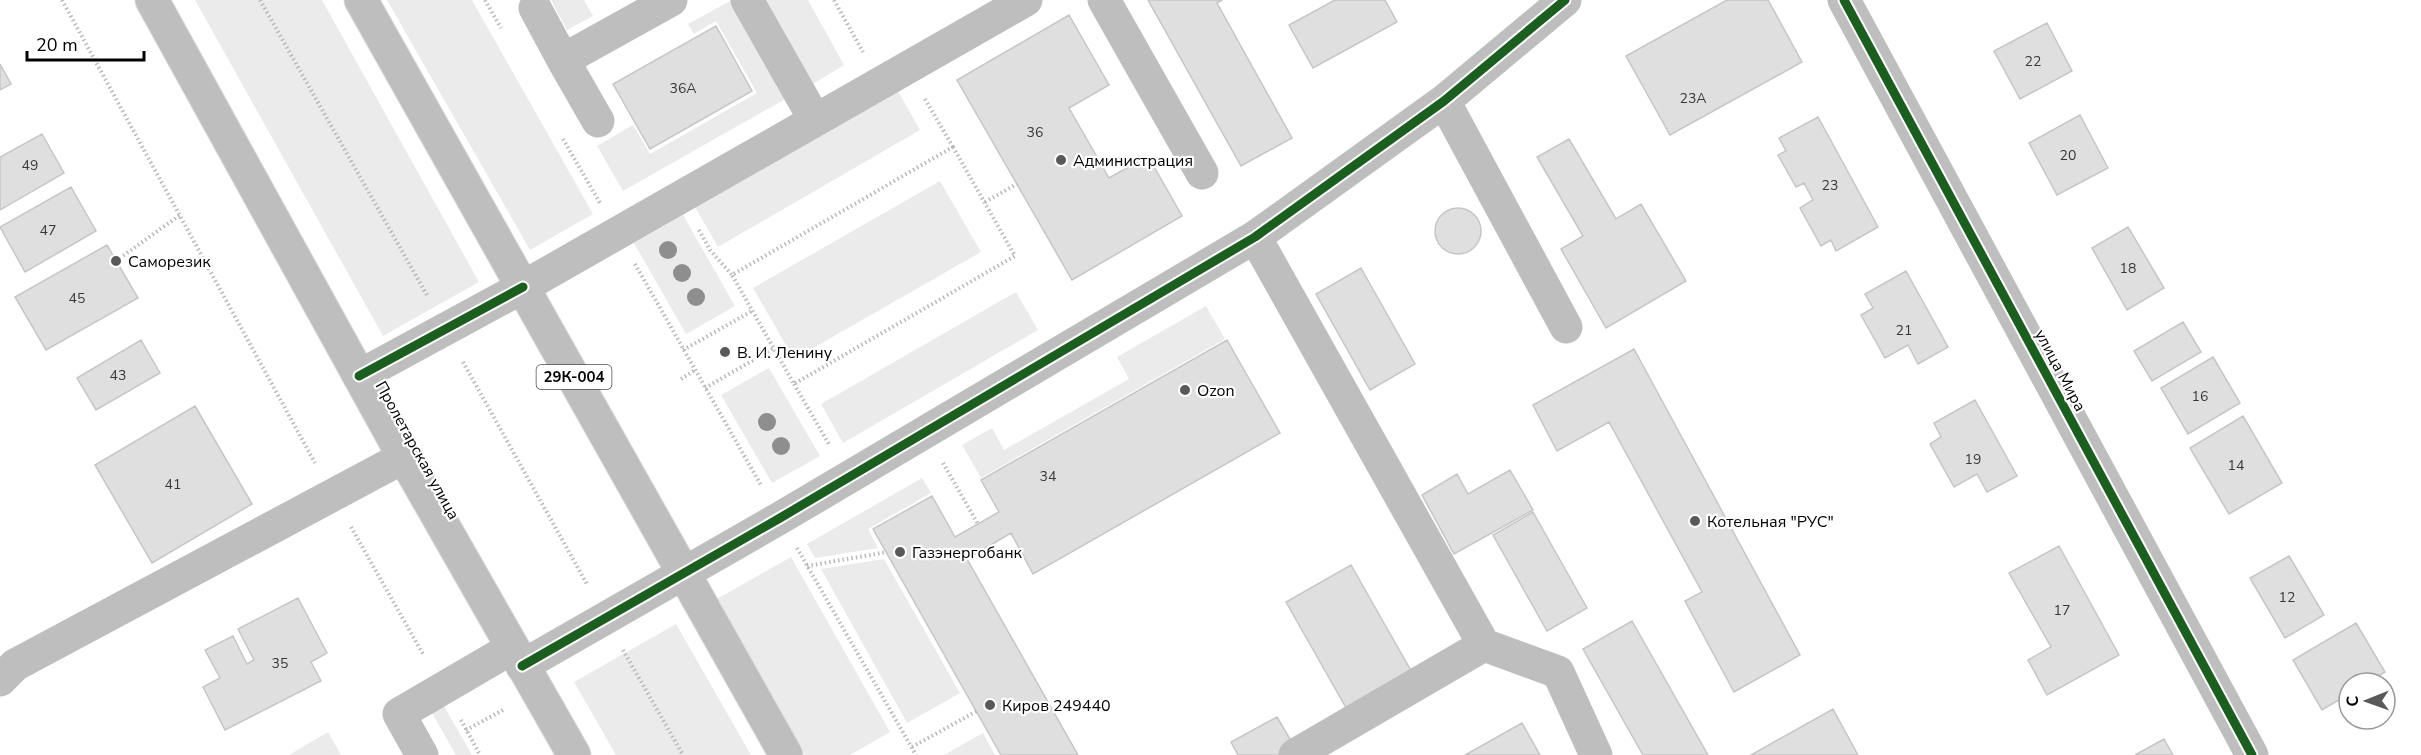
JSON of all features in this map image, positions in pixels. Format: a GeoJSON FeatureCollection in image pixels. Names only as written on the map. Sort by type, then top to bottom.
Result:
{"type":"FeatureCollection","features":[{"type":"Feature","properties":{"kind":"street","name":"Пролетарская улица"},"geometry":{"type":"LineString","coordinates":[[152,0],[404,457],[574,755]]}},
{"type":"Feature","properties":{"kind":"street","name":"29К-004"},"geometry":{"type":"LineString","coordinates":[[361,0],[786,755]]}},
{"type":"Feature","properties":{"kind":"street"},"geometry":{"type":"LineString","coordinates":[[563,60],[671,0]]}},
{"type":"Feature","properties":{"kind":"street"},"geometry":{"type":"LineString","coordinates":[[747,0],[815,120]]}},
{"type":"Feature","properties":{"kind":"street"},"geometry":{"type":"LineString","coordinates":[[359,376],[523,286],[1026,0]]}},
{"type":"Feature","properties":{"kind":"street"},"geometry":{"type":"LineString","coordinates":[[1104,0],[1202,173]]}},
{"type":"Feature","properties":{"kind":"street"},"geometry":{"type":"LineString","coordinates":[[422,755],[399,714],[443,689],[606,619],[1255,237],[1444,101],[1564,0]]}},
{"type":"Feature","properties":{"kind":"street","name":"улица Мира"},"geometry":{"type":"LineString","coordinates":[[1844,0],[2252,755]]}},
{"type":"Feature","properties":{"kind":"street"},"geometry":{"type":"LineString","coordinates":[[535,8],[598,121]]}},
{"type":"Feature","properties":{"kind":"street"},"geometry":{"type":"LineString","coordinates":[[1444,101],[1566,327]]}},
{"type":"Feature","properties":{"kind":"street"},"geometry":{"type":"LineString","coordinates":[[1255,237],[1484,645],[1558,672],[1596,755]]}},
{"type":"Feature","properties":{"kind":"street"},"geometry":{"type":"LineString","coordinates":[[0,680],[15,665],[404,457]]}},
{"type":"Feature","properties":{"kind":"street"},"geometry":{"type":"LineString","coordinates":[[1295,755],[1484,645]]}},
{"type":"Feature","properties":{"kind":"path"},"geometry":{"type":"LineString","coordinates":[[62,0],[333,495],[480,755]]}},
{"type":"Feature","properties":{"kind":"path"},"geometry":{"type":"LineString","coordinates":[[260,0],[683,755]]}},
{"type":"Feature","properties":{"kind":"path"},"geometry":{"type":"LineString","coordinates":[[794,384],[1016,256],[920,91],[880,83],[834,0]]}},
{"type":"Feature","properties":{"kind":"path"},"geometry":{"type":"LineString","coordinates":[[732,275],[953,147]]}},
{"type":"Feature","properties":{"kind":"path"},"geometry":{"type":"LineString","coordinates":[[570,151],[916,755]]}},
{"type":"Feature","properties":{"kind":"path"},"geometry":{"type":"LineString","coordinates":[[985,202],[1017,184]]}},
{"type":"Feature","properties":{"kind":"path"},"geometry":{"type":"LineString","coordinates":[[680,197],[711,250],[732,275],[848,478]]}},
{"type":"Feature","properties":{"kind":"path"},"geometry":{"type":"LineString","coordinates":[[117,261],[180,215]]}},
{"type":"Feature","properties":{"kind":"path"},"geometry":{"type":"LineString","coordinates":[[683,350],[752,311]]}},
{"type":"Feature","properties":{"kind":"path"},"geometry":{"type":"LineString","coordinates":[[705,388],[774,348]]}},
{"type":"Feature","properties":{"kind":"path"},"geometry":{"type":"LineString","coordinates":[[681,379],[695,370]]}},
{"type":"Feature","properties":{"kind":"path"},"geometry":{"type":"LineString","coordinates":[[941,460],[978,524]]}},
{"type":"Feature","properties":{"kind":"path"},"geometry":{"type":"LineString","coordinates":[[807,566],[887,552]]}},
{"type":"Feature","properties":{"kind":"path"},"geometry":{"type":"LineString","coordinates":[[911,747],[977,711]]}},
{"type":"Feature","properties":{"kind":"shaded area"},"geometry":{"type":"Polygon","coordinates":[[[195,0],[322,0],[479,282],[383,336],[195,0]]]}},
{"type":"Feature","properties":{"kind":"shaded area"},"geometry":{"type":"Polygon","coordinates":[[[387,0],[472,0],[593,214],[530,250],[387,0]]]}},
{"type":"Feature","properties":{"kind":"shaded area"},"geometry":{"type":"Polygon","coordinates":[[[551,0],[584,0],[593,16],[567,30],[551,0]]]}},
{"type":"Feature","properties":{"kind":"shaded area"},"geometry":{"type":"Polygon","coordinates":[[[732,0],[787,98],[623,191],[597,146],[633,125],[650,154],[757,93],[716,21],[694,34],[688,24],[732,0]]]}},
{"type":"Feature","properties":{"kind":"shaded area"},"geometry":{"type":"Polygon","coordinates":[[[762,0],[808,0],[844,65],[811,85],[762,0]]]}},
{"type":"Feature","properties":{"kind":"shaded area"},"geometry":{"type":"Polygon","coordinates":[[[898,91],[920,130],[718,247],[695,207],[898,91]]]}},
{"type":"Feature","properties":{"kind":"shaded area"},"geometry":{"type":"Polygon","coordinates":[[[940,181],[981,252],[794,359],[753,288],[940,181]]]}},
{"type":"Feature","properties":{"kind":"shaded area"},"geometry":{"type":"Polygon","coordinates":[[[683,215],[735,306],[686,334],[634,243],[683,215]]]}},
{"type":"Feature","properties":{"kind":"shaded area"},"geometry":{"type":"Polygon","coordinates":[[[1016,292],[1038,330],[843,443],[821,404],[1016,292]]]}},
{"type":"Feature","properties":{"kind":"shaded area"},"geometry":{"type":"Polygon","coordinates":[[[1206,306],[1225,339],[981,478],[962,445],[992,428],[1004,450],[1129,379],[1117,357],[1206,306]]]}},
{"type":"Feature","properties":{"kind":"shaded area"},"geometry":{"type":"Polygon","coordinates":[[[769,368],[820,456],[772,483],[721,395],[769,368]]]}},
{"type":"Feature","properties":{"kind":"shaded area"},"geometry":{"type":"Polygon","coordinates":[[[922,478],[931,493],[868,529],[878,548],[815,558],[807,544],[922,478]]]}},
{"type":"Feature","properties":{"kind":"shaded area"},"geometry":{"type":"Polygon","coordinates":[[[791,557],[890,732],[850,755],[805,755],[717,599],[791,557]]]}},
{"type":"Feature","properties":{"kind":"shaded area"},"geometry":{"type":"Polygon","coordinates":[[[884,559],[960,693],[907,723],[821,569],[884,559]]]}},
{"type":"Feature","properties":{"kind":"shaded area"},"geometry":{"type":"Polygon","coordinates":[[[676,624],[751,755],[616,755],[574,682],[676,624]]]}},
{"type":"Feature","properties":{"kind":"shaded area"},"geometry":{"type":"Polygon","coordinates":[[[441,701],[472,755],[456,755],[429,708],[441,701]]]}},
{"type":"Feature","properties":{"kind":"shaded area"},"geometry":{"type":"Polygon","coordinates":[[[328,732],[341,755],[289,755],[328,732]]]}},
{"type":"Feature","properties":{"kind":"shaded area"},"geometry":{"type":"Polygon","coordinates":[[[983,733],[995,755],[944,755],[983,733]]]}},
{"type":"Feature","properties":{"kind":"building"},"geometry":{"type":"Polygon","coordinates":[[[1148,0],[1222,0],[1217,3],[1292,138],[1241,166],[1148,0]]]}},
{"type":"Feature","properties":{"kind":"building"},"geometry":{"type":"Polygon","coordinates":[[[1335,0],[1385,0],[1397,22],[1313,68],[1289,25],[1335,0]]]}},
{"type":"Feature","properties":{"kind":"building"},"geometry":{"type":"Polygon","coordinates":[[[1727,0],[1768,0],[1802,62],[1670,135],[1626,56],[1727,0]]]}},
{"type":"Feature","properties":{"kind":"building"},"geometry":{"type":"Polygon","coordinates":[[[1069,15],[1109,85],[1069,108],[1109,178],[1148,156],[1182,216],[1072,280],[957,80],[1069,15]]]}},
{"type":"Feature","properties":{"kind":"building"},"geometry":{"type":"Polygon","coordinates":[[[2047,23],[2072,71],[2020,99],[1994,51],[2047,23]]]}},
{"type":"Feature","properties":{"kind":"building"},"geometry":{"type":"Polygon","coordinates":[[[716,26],[752,91],[650,149],[613,84],[716,26]]]}},
{"type":"Feature","properties":{"kind":"building"},"geometry":{"type":"Polygon","coordinates":[[[0,64],[11,84],[0,90],[0,64]]]}},
{"type":"Feature","properties":{"kind":"building"},"geometry":{"type":"Polygon","coordinates":[[[2080,115],[2108,168],[2057,195],[2029,143],[2080,115]]]}},
{"type":"Feature","properties":{"kind":"building"},"geometry":{"type":"Polygon","coordinates":[[[1818,117],[1878,227],[1836,251],[1831,240],[1821,246],[1800,208],[1813,200],[1804,183],[1796,187],[1778,155],[1786,151],[1779,138],[1818,117]]]}},
{"type":"Feature","properties":{"kind":"building"},"geometry":{"type":"Polygon","coordinates":[[[42,134],[64,173],[0,210],[0,157],[42,134]]]}},
{"type":"Feature","properties":{"kind":"building"},"geometry":{"type":"Polygon","coordinates":[[[1569,139],[1616,219],[1641,204],[1686,281],[1606,328],[1561,249],[1583,236],[1537,157],[1569,139]]]}},
{"type":"Feature","properties":{"kind":"building"},"geometry":{"type":"Polygon","coordinates":[[[71,187],[96,231],[25,272],[0,227],[71,187]]]}},
{"type":"Feature","properties":{"kind":"building"},"geometry":{"type":"Polygon","coordinates":[[[1458,208],[1467,209],[1475,214],[1480,222],[1480,240],[1475,248],[1467,253],[1458,254],[1449,253],[1441,248],[1436,240],[1435,231],[1436,222],[1441,214],[1449,209],[1458,208]]]}},
{"type":"Feature","properties":{"kind":"building"},"geometry":{"type":"Polygon","coordinates":[[[2128,227],[2164,288],[2127,310],[2092,248],[2128,227]]]}},
{"type":"Feature","properties":{"kind":"building"},"geometry":{"type":"Polygon","coordinates":[[[107,245],[138,298],[46,350],[15,297],[107,245]]]}},
{"type":"Feature","properties":{"kind":"building"},"geometry":{"type":"Polygon","coordinates":[[[1361,268],[1415,364],[1370,390],[1316,294],[1361,268]]]}},
{"type":"Feature","properties":{"kind":"building"},"geometry":{"type":"Polygon","coordinates":[[[1906,271],[1948,347],[1918,364],[1908,345],[1885,358],[1861,315],[1873,308],[1865,294],[1906,271]]]}},
{"type":"Feature","properties":{"kind":"building"},"geometry":{"type":"Polygon","coordinates":[[[2183,322],[2201,352],[2152,381],[2134,351],[2183,322]]]}},
{"type":"Feature","properties":{"kind":"building"},"geometry":{"type":"Polygon","coordinates":[[[141,340],[160,373],[96,410],[77,378],[141,340]]]}},
{"type":"Feature","properties":{"kind":"building"},"geometry":{"type":"Polygon","coordinates":[[[1227,340],[1280,433],[1033,574],[1011,533],[967,559],[1078,755],[1001,755],[873,529],[932,496],[955,537],[999,512],[981,480],[1227,340]]]}},
{"type":"Feature","properties":{"kind":"building","name":"Котельная \"РУС\""},"geometry":{"type":"Polygon","coordinates":[[[1634,349],[1800,655],[1734,692],[1685,601],[1702,592],[1609,422],[1557,451],[1533,405],[1634,349]]]}},
{"type":"Feature","properties":{"kind":"building"},"geometry":{"type":"Polygon","coordinates":[[[2213,357],[2240,403],[2188,434],[2161,388],[2213,357]]]}},
{"type":"Feature","properties":{"kind":"building"},"geometry":{"type":"Polygon","coordinates":[[[1975,400],[2017,476],[1987,492],[1977,474],[1954,487],[1930,444],[1941,437],[1934,423],[1975,400]]]}},
{"type":"Feature","properties":{"kind":"building"},"geometry":{"type":"Polygon","coordinates":[[[195,406],[252,504],[152,563],[95,465],[195,406]]]}},
{"type":"Feature","properties":{"kind":"building"},"geometry":{"type":"Polygon","coordinates":[[[2243,416],[2282,483],[2229,514],[2190,448],[2243,416]]]}},
{"type":"Feature","properties":{"kind":"building"},"geometry":{"type":"Polygon","coordinates":[[[1510,470],[1533,510],[1454,554],[1422,495],[1457,474],[1468,494],[1510,470]]]}},
{"type":"Feature","properties":{"kind":"building"},"geometry":{"type":"Polygon","coordinates":[[[1533,512],[1587,608],[1547,631],[1493,535],[1533,512]]]}},
{"type":"Feature","properties":{"kind":"building"},"geometry":{"type":"Polygon","coordinates":[[[2059,546],[2119,655],[2047,695],[2028,660],[2051,647],[2009,573],[2059,546]]]}},
{"type":"Feature","properties":{"kind":"building"},"geometry":{"type":"Polygon","coordinates":[[[2289,556],[2324,615],[2285,638],[2250,578],[2289,556]]]}},
{"type":"Feature","properties":{"kind":"building"},"geometry":{"type":"Polygon","coordinates":[[[1351,565],[1414,676],[1349,713],[1286,602],[1351,565]]]}},
{"type":"Feature","properties":{"kind":"building"},"geometry":{"type":"Polygon","coordinates":[[[298,598],[327,653],[311,662],[321,681],[225,730],[203,687],[220,678],[205,650],[233,636],[247,664],[254,660],[238,629],[298,598]]]}},
{"type":"Feature","properties":{"kind":"building"},"geometry":{"type":"Polygon","coordinates":[[[1632,621],[1708,755],[1643,755],[1583,649],[1632,621]]]}},
{"type":"Feature","properties":{"kind":"building"},"geometry":{"type":"Polygon","coordinates":[[[2356,623],[2384,671],[2337,671],[2337,701],[2322,710],[2293,660],[2356,623]]]}},
{"type":"Feature","properties":{"kind":"building"},"geometry":{"type":"Polygon","coordinates":[[[1833,709],[1858,755],[1751,755],[1833,709]]]}},
{"type":"Feature","properties":{"kind":"building"},"geometry":{"type":"Polygon","coordinates":[[[1277,717],[1297,751],[1290,755],[1238,755],[1231,742],[1277,717]]]}},
{"type":"Feature","properties":{"kind":"building"},"geometry":{"type":"Polygon","coordinates":[[[1522,723],[1540,755],[1465,755],[1522,723]]]}},
{"type":"Feature","properties":{"kind":"building"},"geometry":{"type":"Polygon","coordinates":[[[2164,739],[2173,755],[2135,755],[2164,739]]]}},
{"type":"Feature","properties":{"kind":"cycle path"},"geometry":{"type":"LineString","coordinates":[[522,666],[780,518],[1255,237],[1444,101],[1565,0]]}},
{"type":"Feature","properties":{"kind":"cycle path"},"geometry":{"type":"LineString","coordinates":[[1844,0],[2252,755]]}},
{"type":"Feature","properties":{"kind":"cycle path"},"geometry":{"type":"LineString","coordinates":[[359,376],[523,287]]}},
{"type":"Feature","properties":{"kind":"place","name":"Администрация"},"geometry":{"type":"Point","coordinates":[1061,160]}},
{"type":"Feature","properties":{"kind":"place","name":"Саморезик"},"geometry":{"type":"Point","coordinates":[116,261]}},
{"type":"Feature","properties":{"kind":"place","name":"В. И. Ленину"},"geometry":{"type":"Point","coordinates":[725,352]}},
{"type":"Feature","properties":{"kind":"place","name":"Ozon"},"geometry":{"type":"Point","coordinates":[1185,390]}},
{"type":"Feature","properties":{"kind":"place","name":"Котельная \"РУС\""},"geometry":{"type":"Point","coordinates":[1695,521]}},
{"type":"Feature","properties":{"kind":"place","name":"Газэнергобанк"},"geometry":{"type":"Point","coordinates":[900,552]}},
{"type":"Feature","properties":{"kind":"place","name":"Киров 249440"},"geometry":{"type":"Point","coordinates":[990,705]}}]}
